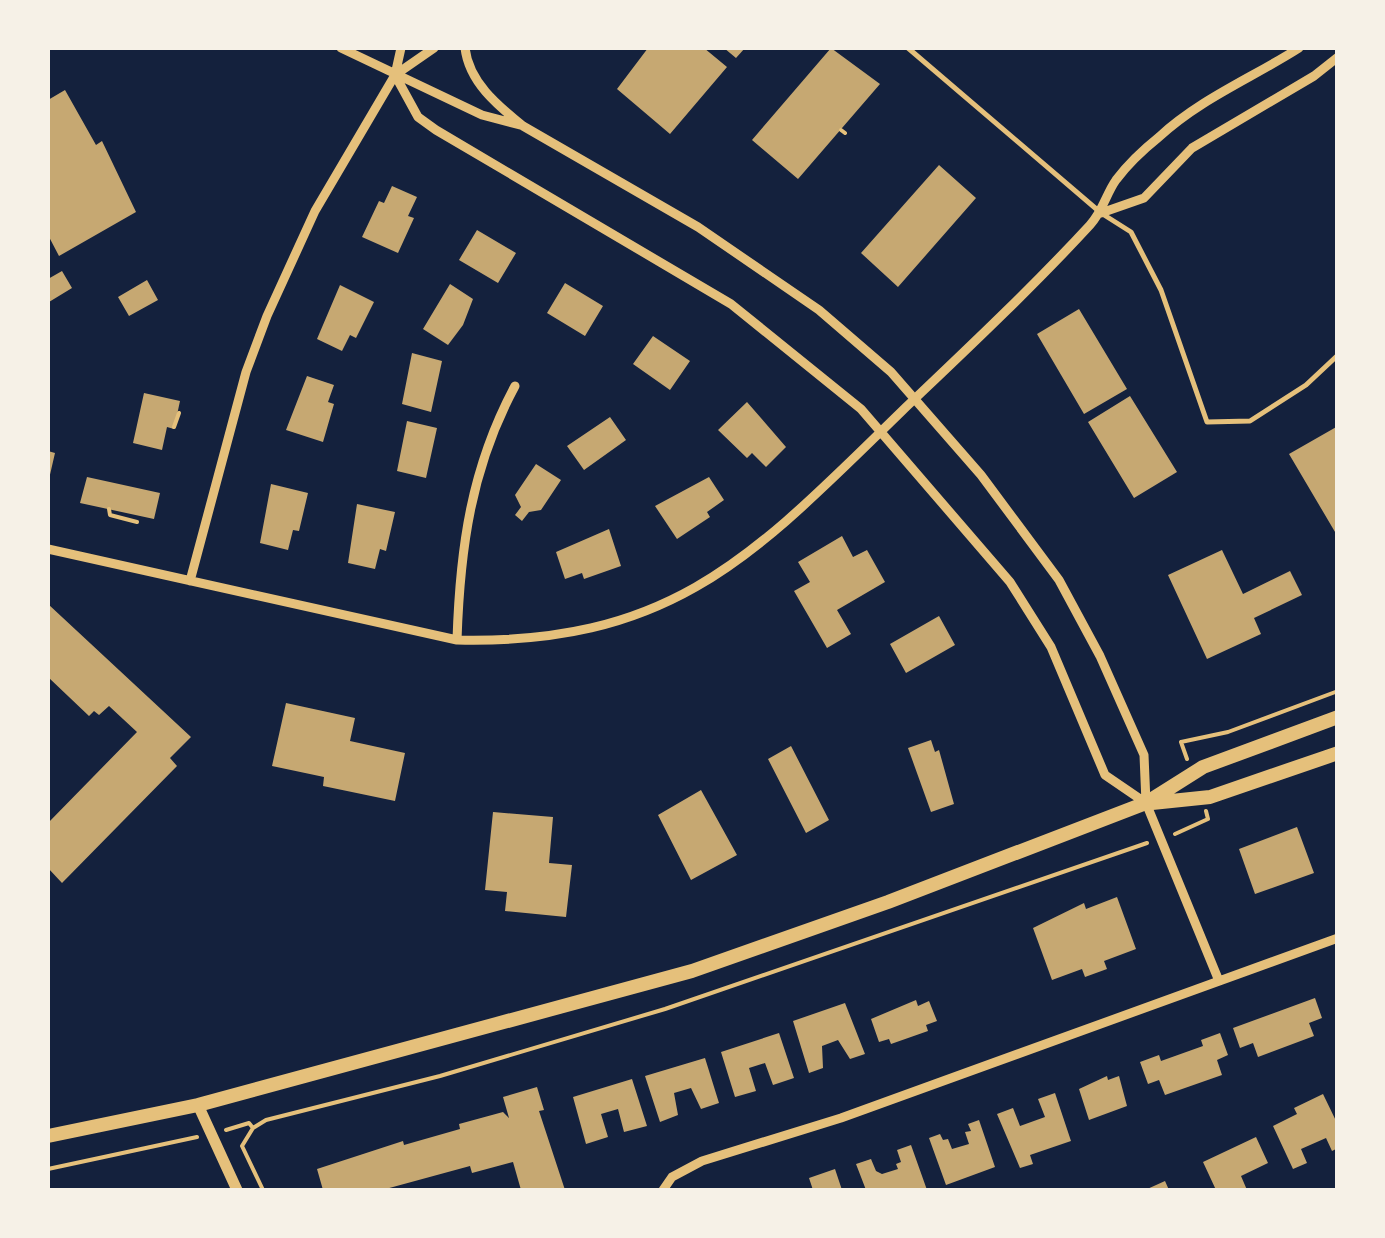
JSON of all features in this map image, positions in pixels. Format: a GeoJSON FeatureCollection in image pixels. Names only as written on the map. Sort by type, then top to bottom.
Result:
{"type":"FeatureCollection","features":[{"type":"Feature","properties":{"kind":"main road"},"geometry":{"type":"LineString","coordinates":[[48,1136],[198,1105],[699,969],[1146,804],[1203,767],[1338,717]]}},
{"type":"Feature","properties":{"kind":"main road"},"geometry":{"type":"LineString","coordinates":[[1146,804],[1210,797],[1338,753]]}},
{"type":"Feature","properties":{"kind":"street"},"geometry":{"type":"LineString","coordinates":[[341,48],[482,115],[522,126]]}},
{"type":"Feature","properties":{"kind":"street"},"geometry":{"type":"LineString","coordinates":[[190,581],[246,372],[268,316],[314,212],[395,75],[401,48]]}},
{"type":"Feature","properties":{"kind":"street"},"geometry":{"type":"LineString","coordinates":[[395,75],[434,48]]}},
{"type":"Feature","properties":{"kind":"street"},"geometry":{"type":"LineString","coordinates":[[466,48],[483,89],[522,126],[752,260],[819,310],[916,398],[982,475],[1059,580],[1100,656],[1144,755],[1146,804],[1219,980]]}},
{"type":"Feature","properties":{"kind":"street"},"geometry":{"type":"LineString","coordinates":[[48,548],[456,640],[518,642],[581,634],[676,599],[758,547],[883,430],[1101,213],[1115,181],[1178,119],[1298,48]]}},
{"type":"Feature","properties":{"kind":"street"},"geometry":{"type":"LineString","coordinates":[[1101,213],[1144,198],[1192,148],[1314,76],[1338,57]]}},
{"type":"Feature","properties":{"kind":"street"},"geometry":{"type":"LineString","coordinates":[[395,75],[418,118],[731,304],[830,380],[883,430],[1010,582],[1050,647],[1105,775],[1146,804]]}},
{"type":"Feature","properties":{"kind":"street"},"geometry":{"type":"LineString","coordinates":[[456,640],[462,542],[473,486],[490,432],[514,386]]}},
{"type":"Feature","properties":{"kind":"street"},"geometry":{"type":"LineString","coordinates":[[662,1190],[672,1178],[702,1160],[841,1118],[1338,938]]}},
{"type":"Feature","properties":{"kind":"street"},"geometry":{"type":"LineString","coordinates":[[198,1105],[237,1190]]}},
{"type":"Feature","properties":{"kind":"lane"},"geometry":{"type":"LineString","coordinates":[[908,48],[1101,213],[1132,232],[1161,290],[1207,422],[1250,420],[1306,385],[1338,355]]}},
{"type":"Feature","properties":{"kind":"path"},"geometry":{"type":"LineString","coordinates":[[174,428],[180,414]]}},
{"type":"Feature","properties":{"kind":"path"},"geometry":{"type":"LineString","coordinates":[[109,509],[110,515],[137,522]]}},
{"type":"Feature","properties":{"kind":"path"},"geometry":{"type":"LineString","coordinates":[[1185,754],[1181,742],[1228,732],[1338,691]]}},
{"type":"Feature","properties":{"kind":"path"},"geometry":{"type":"LineString","coordinates":[[1195,827],[1208,819],[1207,813]]}},
{"type":"Feature","properties":{"kind":"path"},"geometry":{"type":"LineString","coordinates":[[253,1125],[665,1009],[1132,848]]}},
{"type":"Feature","properties":{"kind":"path"},"geometry":{"type":"LineString","coordinates":[[256,1117],[242,1146],[263,1190]]}},
{"type":"Feature","properties":{"kind":"path"},"geometry":{"type":"LineString","coordinates":[[48,1168],[177,1142]]}},
{"type":"Feature","properties":{"kind":"building"},"geometry":{"type":"Polygon","coordinates":[[[648,48],[704,48],[727,67],[670,134],[617,89],[648,48]]]}},
{"type":"Feature","properties":{"kind":"building"},"geometry":{"type":"Polygon","coordinates":[[[724,48],[745,48],[736,58],[724,48]]]}},
{"type":"Feature","properties":{"kind":"building"},"geometry":{"type":"Polygon","coordinates":[[[831,48],[880,84],[798,179],[752,140],[831,48]]]}},
{"type":"Feature","properties":{"kind":"building"},"geometry":{"type":"Polygon","coordinates":[[[65,90],[96,145],[102,141],[136,212],[59,256],[48,235],[48,100],[65,90]]]}},
{"type":"Feature","properties":{"kind":"building"},"geometry":{"type":"Polygon","coordinates":[[[939,165],[976,198],[898,287],[861,253],[939,165]]]}},
{"type":"Feature","properties":{"kind":"building"},"geometry":{"type":"Polygon","coordinates":[[[392,186],[417,197],[408,216],[414,218],[398,253],[362,237],[379,201],[384,203],[392,186]]]}},
{"type":"Feature","properties":{"kind":"building"},"geometry":{"type":"Polygon","coordinates":[[[477,230],[516,253],[498,283],[459,260],[477,230]]]}},
{"type":"Feature","properties":{"kind":"building"},"geometry":{"type":"Polygon","coordinates":[[[62,271],[72,288],[49,302],[48,279],[62,271]]]}},
{"type":"Feature","properties":{"kind":"building"},"geometry":{"type":"Polygon","coordinates":[[[147,280],[158,300],[129,316],[118,297],[147,280]]]}},
{"type":"Feature","properties":{"kind":"building"},"geometry":{"type":"Polygon","coordinates":[[[565,283],[603,306],[585,336],[547,313],[565,283]]]}},
{"type":"Feature","properties":{"kind":"building"},"geometry":{"type":"Polygon","coordinates":[[[450,284],[473,299],[463,325],[448,345],[423,329],[450,284]]]}},
{"type":"Feature","properties":{"kind":"building"},"geometry":{"type":"Polygon","coordinates":[[[340,285],[374,302],[356,338],[350,335],[342,351],[317,339],[340,285]]]}},
{"type":"Feature","properties":{"kind":"building"},"geometry":{"type":"Polygon","coordinates":[[[1079,309],[1127,389],[1084,414],[1037,334],[1079,309]]]}},
{"type":"Feature","properties":{"kind":"building"},"geometry":{"type":"Polygon","coordinates":[[[653,336],[690,361],[670,390],[633,364],[653,336]]]}},
{"type":"Feature","properties":{"kind":"building"},"geometry":{"type":"Polygon","coordinates":[[[412,353],[442,361],[431,412],[402,404],[412,353]]]}},
{"type":"Feature","properties":{"kind":"building"},"geometry":{"type":"Polygon","coordinates":[[[307,376],[334,385],[328,402],[334,404],[323,442],[286,430],[307,376]]]}},
{"type":"Feature","properties":{"kind":"building"},"geometry":{"type":"Polygon","coordinates":[[[144,393],[180,401],[174,429],[167,427],[162,450],[133,443],[144,393]]]}},
{"type":"Feature","properties":{"kind":"building"},"geometry":{"type":"Polygon","coordinates":[[[1130,396],[1177,472],[1134,498],[1088,422],[1130,396]]]}},
{"type":"Feature","properties":{"kind":"building"},"geometry":{"type":"Polygon","coordinates":[[[747,402],[786,447],[766,467],[752,453],[747,458],[718,430],[747,402]]]}},
{"type":"Feature","properties":{"kind":"building"},"geometry":{"type":"Polygon","coordinates":[[[610,417],[626,440],[584,470],[567,446],[610,417]]]}},
{"type":"Feature","properties":{"kind":"building"},"geometry":{"type":"Polygon","coordinates":[[[407,421],[437,428],[426,478],[397,471],[407,421]]]}},
{"type":"Feature","properties":{"kind":"building"},"geometry":{"type":"Polygon","coordinates":[[[1338,426],[1338,537],[1289,454],[1338,426]]]}},
{"type":"Feature","properties":{"kind":"building"},"geometry":{"type":"Polygon","coordinates":[[[48,451],[55,453],[49,479],[48,479],[48,451]]]}},
{"type":"Feature","properties":{"kind":"building"},"geometry":{"type":"Polygon","coordinates":[[[536,464],[561,480],[541,510],[529,512],[522,521],[515,515],[521,507],[515,495],[536,464]]]}},
{"type":"Feature","properties":{"kind":"building"},"geometry":{"type":"Polygon","coordinates":[[[87,477],[160,493],[154,519],[80,503],[87,477]]]}},
{"type":"Feature","properties":{"kind":"building"},"geometry":{"type":"Polygon","coordinates":[[[709,477],[724,500],[707,512],[710,517],[677,539],[655,506],[709,477]]]}},
{"type":"Feature","properties":{"kind":"building"},"geometry":{"type":"Polygon","coordinates":[[[271,484],[308,493],[299,531],[293,530],[288,550],[260,543],[271,484]]]}},
{"type":"Feature","properties":{"kind":"building"},"geometry":{"type":"Polygon","coordinates":[[[357,504],[395,512],[386,551],[380,549],[375,569],[348,563],[357,504]]]}},
{"type":"Feature","properties":{"kind":"building"},"geometry":{"type":"Polygon","coordinates":[[[609,529],[621,566],[584,579],[582,573],[565,579],[556,552],[609,529]]]}},
{"type":"Feature","properties":{"kind":"building"},"geometry":{"type":"Polygon","coordinates":[[[842,536],[853,557],[867,550],[885,582],[837,610],[851,634],[827,648],[794,591],[810,582],[798,562],[842,536]]]}},
{"type":"Feature","properties":{"kind":"building"},"geometry":{"type":"Polygon","coordinates":[[[1222,550],[1243,594],[1290,571],[1302,595],[1254,618],[1261,634],[1207,659],[1168,575],[1222,550]]]}},
{"type":"Feature","properties":{"kind":"building"},"geometry":{"type":"Polygon","coordinates":[[[48,604],[191,737],[170,758],[177,766],[62,883],[48,868],[48,823],[137,732],[109,706],[99,715],[94,711],[89,716],[48,677],[48,604]]]}},
{"type":"Feature","properties":{"kind":"building"},"geometry":{"type":"Polygon","coordinates":[[[939,616],[955,645],[906,673],[890,644],[939,616]]]}},
{"type":"Feature","properties":{"kind":"building"},"geometry":{"type":"Polygon","coordinates":[[[286,703],[355,718],[350,741],[405,753],[395,801],[323,786],[324,777],[272,766],[286,703]]]}},
{"type":"Feature","properties":{"kind":"building"},"geometry":{"type":"Polygon","coordinates":[[[931,740],[935,752],[939,750],[954,804],[931,812],[908,748],[931,740]]]}},
{"type":"Feature","properties":{"kind":"building"},"geometry":{"type":"Polygon","coordinates":[[[791,746],[829,820],[806,833],[768,759],[791,746]]]}},
{"type":"Feature","properties":{"kind":"building"},"geometry":{"type":"Polygon","coordinates":[[[701,790],[737,855],[691,880],[658,815],[701,790]]]}},
{"type":"Feature","properties":{"kind":"building"},"geometry":{"type":"Polygon","coordinates":[[[493,812],[553,817],[549,863],[572,865],[566,917],[505,911],[507,892],[485,890],[493,812]]]}},
{"type":"Feature","properties":{"kind":"building"},"geometry":{"type":"Polygon","coordinates":[[[1297,827],[1314,873],[1255,894],[1239,849],[1297,827]]]}},
{"type":"Feature","properties":{"kind":"building"},"geometry":{"type":"Polygon","coordinates":[[[1117,897],[1136,949],[1104,961],[1107,969],[1085,977],[1082,969],[1052,980],[1033,928],[1084,903],[1086,909],[1117,897]]]}},
{"type":"Feature","properties":{"kind":"building"},"geometry":{"type":"Polygon","coordinates":[[[1315,998],[1322,1018],[1309,1023],[1314,1036],[1258,1057],[1253,1043],[1240,1048],[1233,1028],[1315,998]]]}},
{"type":"Feature","properties":{"kind":"building"},"geometry":{"type":"Polygon","coordinates":[[[916,1000],[918,1006],[929,1001],[937,1021],[926,1025],[928,1031],[891,1044],[889,1039],[879,1042],[871,1019],[916,1000]]]}},
{"type":"Feature","properties":{"kind":"building"},"geometry":{"type":"Polygon","coordinates":[[[845,1003],[865,1054],[850,1059],[838,1040],[822,1046],[823,1068],[809,1073],[793,1021],[845,1003]]]}},
{"type":"Feature","properties":{"kind":"building"},"geometry":{"type":"Polygon","coordinates":[[[779,1033],[794,1078],[773,1085],[765,1063],[749,1068],[756,1091],[735,1097],[721,1052],[779,1033]]]}},
{"type":"Feature","properties":{"kind":"building"},"geometry":{"type":"Polygon","coordinates":[[[1220,1033],[1228,1055],[1217,1060],[1222,1075],[1165,1095],[1159,1080],[1148,1084],[1140,1062],[1159,1055],[1161,1061],[1203,1046],[1201,1040],[1220,1033]]]}},
{"type":"Feature","properties":{"kind":"building"},"geometry":{"type":"Polygon","coordinates":[[[705,1058],[719,1103],[701,1109],[691,1088],[674,1093],[678,1115],[660,1122],[645,1076],[705,1058]]]}},
{"type":"Feature","properties":{"kind":"building"},"geometry":{"type":"Polygon","coordinates":[[[1107,1076],[1108,1080],[1119,1076],[1127,1106],[1089,1120],[1079,1089],[1107,1076]]]}},
{"type":"Feature","properties":{"kind":"building"},"geometry":{"type":"Polygon","coordinates":[[[632,1079],[647,1126],[624,1132],[618,1109],[601,1114],[608,1137],[586,1144],[573,1097],[632,1079]]]}},
{"type":"Feature","properties":{"kind":"building"},"geometry":{"type":"Polygon","coordinates":[[[537,1087],[544,1110],[539,1111],[565,1190],[521,1190],[513,1162],[472,1173],[470,1166],[382,1190],[323,1190],[317,1169],[403,1141],[404,1145],[460,1129],[459,1124],[503,1112],[509,1118],[503,1097],[537,1087]]]}},
{"type":"Feature","properties":{"kind":"building"},"geometry":{"type":"Polygon","coordinates":[[[1055,1093],[1071,1141],[1030,1155],[1033,1164],[1020,1168],[997,1114],[1013,1108],[1020,1126],[1045,1117],[1038,1099],[1055,1093]]]}},
{"type":"Feature","properties":{"kind":"building"},"geometry":{"type":"Polygon","coordinates":[[[1323,1094],[1338,1125],[1338,1148],[1332,1151],[1326,1138],[1301,1149],[1307,1163],[1293,1169],[1273,1126],[1297,1114],[1294,1108],[1323,1094]]]}},
{"type":"Feature","properties":{"kind":"building"},"geometry":{"type":"Polygon","coordinates":[[[979,1120],[995,1167],[946,1185],[929,1138],[940,1134],[943,1140],[948,1139],[952,1149],[969,1144],[965,1132],[971,1131],[968,1124],[979,1120]]]}},
{"type":"Feature","properties":{"kind":"building"},"geometry":{"type":"Polygon","coordinates":[[[1256,1137],[1268,1163],[1241,1176],[1247,1190],[1216,1190],[1203,1162],[1256,1137]]]}},
{"type":"Feature","properties":{"kind":"building"},"geometry":{"type":"Polygon","coordinates":[[[911,1145],[927,1190],[866,1190],[856,1164],[871,1159],[876,1171],[882,1174],[898,1169],[896,1164],[901,1162],[897,1150],[911,1145]]]}},
{"type":"Feature","properties":{"kind":"building"},"geometry":{"type":"Polygon","coordinates":[[[835,1169],[842,1190],[813,1190],[809,1178],[835,1169]]]}},
{"type":"Feature","properties":{"kind":"building"},"geometry":{"type":"Polygon","coordinates":[[[1165,1181],[1169,1190],[1145,1190],[1165,1181]]]}}]}
